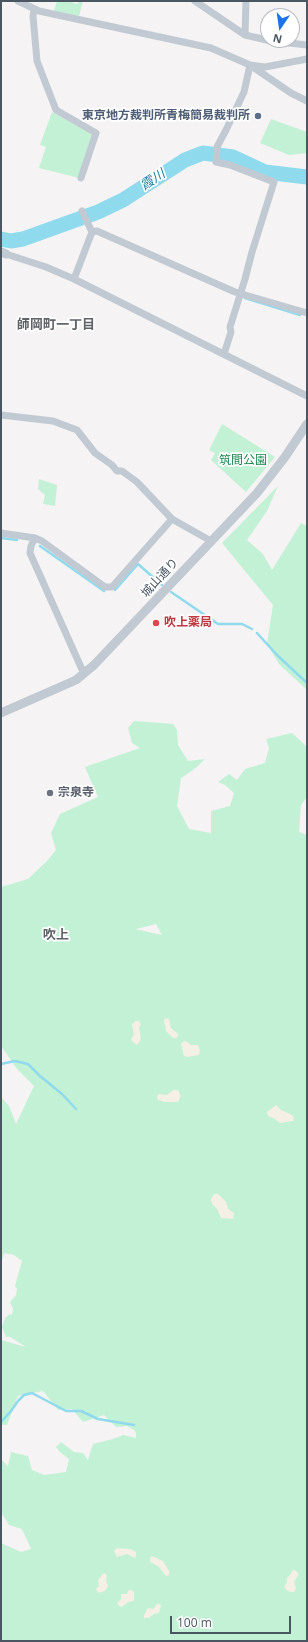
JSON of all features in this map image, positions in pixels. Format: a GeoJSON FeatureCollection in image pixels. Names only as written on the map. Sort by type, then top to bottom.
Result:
{"type":"FeatureCollection","features":[{"type":"Feature","properties":{"kind":"street"},"geometry":{"type":"LineString","coordinates":[[18,1],[34,10],[211,48],[250,65],[291,93],[307,101]]}},
{"type":"Feature","properties":{"kind":"street"},"geometry":{"type":"LineString","coordinates":[[195,1],[245,35],[271,41],[307,45]]}},
{"type":"Feature","properties":{"kind":"street"},"geometry":{"type":"LineString","coordinates":[[245,35],[246,1]]}},
{"type":"Feature","properties":{"kind":"street"},"geometry":{"type":"LineString","coordinates":[[34,10],[33,16],[37,61],[56,110],[96,133],[81,178]]}},
{"type":"Feature","properties":{"kind":"street"},"geometry":{"type":"LineString","coordinates":[[250,65],[265,67],[307,59]]}},
{"type":"Feature","properties":{"kind":"street"},"geometry":{"type":"LineString","coordinates":[[224,354],[240,294],[274,182],[230,165],[216,162],[217,147],[241,98],[250,65]]}},
{"type":"Feature","properties":{"kind":"street"},"geometry":{"type":"LineString","coordinates":[[74,279],[92,232],[82,211]]}},
{"type":"Feature","properties":{"kind":"street"},"geometry":{"type":"LineString","coordinates":[[92,232],[97,231],[240,294],[307,314]]}},
{"type":"Feature","properties":{"kind":"street"},"geometry":{"type":"LineString","coordinates":[[4,253],[46,267],[74,279],[307,396]]}},
{"type":"Feature","properties":{"kind":"street"},"geometry":{"type":"LineString","coordinates":[[1,415],[53,421],[77,430],[95,453],[112,465],[117,471],[122,471],[141,486],[172,519],[211,541]]}},
{"type":"Feature","properties":{"kind":"street","name":"城山通り"},"geometry":{"type":"LineString","coordinates":[[1,713],[64,686],[84,674],[257,492],[285,458],[307,424]]}},
{"type":"Feature","properties":{"kind":"street"},"geometry":{"type":"LineString","coordinates":[[1,533],[35,538],[42,541],[105,587],[112,587],[172,519]]}},
{"type":"Feature","properties":{"kind":"street"},"geometry":{"type":"LineString","coordinates":[[35,538],[30,546],[30,553],[84,674]]}},
{"type":"Feature","properties":{"kind":"green space"},"geometry":{"type":"Polygon","coordinates":[[[57,1],[68,1],[77,4],[80,1],[83,1],[79,16],[54,11],[57,1]]]}},
{"type":"Feature","properties":{"kind":"green space"},"geometry":{"type":"Polygon","coordinates":[[[52,112],[92,134],[79,178],[39,168],[46,147],[40,145],[52,112]]]}},
{"type":"Feature","properties":{"kind":"green space"},"geometry":{"type":"Polygon","coordinates":[[[271,119],[307,132],[307,153],[289,155],[260,143],[271,119]]]}},
{"type":"Feature","properties":{"kind":"green space","name":"筑間公園"},"geometry":{"type":"Polygon","coordinates":[[[222,424],[275,457],[246,492],[211,460],[215,453],[209,450],[222,424]]]}},
{"type":"Feature","properties":{"kind":"green space"},"geometry":{"type":"Polygon","coordinates":[[[39,479],[57,485],[55,506],[43,504],[45,495],[38,489],[39,479]]]}},
{"type":"Feature","properties":{"kind":"green space"},"geometry":{"type":"Polygon","coordinates":[[[278,486],[267,511],[247,540],[263,554],[272,570],[301,523],[307,526],[307,690],[279,664],[267,644],[273,605],[222,543],[278,486]]]}},
{"type":"Feature","properties":{"kind":"green space"},"geometry":{"type":"Polygon","coordinates":[[[134,721],[173,724],[177,730],[178,745],[188,761],[205,759],[197,767],[181,778],[177,806],[189,829],[211,833],[211,811],[230,806],[234,793],[225,785],[218,782],[229,774],[237,780],[245,769],[265,763],[269,748],[266,739],[292,733],[307,747],[307,797],[301,805],[299,832],[307,835],[307,1641],[1,1641],[1,1543],[21,1552],[31,1549],[22,1529],[9,1525],[1,1512],[1,1459],[8,1466],[11,1452],[28,1456],[32,1470],[44,1475],[66,1472],[69,1459],[56,1447],[61,1442],[74,1452],[83,1453],[88,1460],[93,1444],[123,1435],[136,1438],[136,1433],[134,1430],[127,1426],[116,1427],[104,1415],[83,1422],[72,1409],[58,1410],[43,1391],[18,1396],[7,1425],[1,1425],[1,1340],[26,1347],[10,1337],[6,1337],[2,1327],[5,1318],[10,1314],[12,1315],[13,1309],[10,1302],[16,1295],[17,1289],[15,1286],[22,1261],[14,1255],[4,1253],[1,1264],[1,1097],[9,1106],[16,1124],[34,1086],[17,1069],[1,1046],[1,887],[28,879],[56,850],[51,833],[60,814],[98,797],[85,767],[140,748],[132,743],[128,728],[134,721]],[[156,924],[135,929],[162,935],[156,924]]]}},
{"type":"Feature","properties":{"kind":"sand"},"geometry":{"type":"Polygon","coordinates":[[[165,1018],[169,1019],[171,1028],[178,1034],[177,1038],[173,1038],[166,1031],[164,1021],[165,1018]]]}},
{"type":"Feature","properties":{"kind":"sand"},"geometry":{"type":"Polygon","coordinates":[[[135,1021],[139,1021],[141,1024],[139,1028],[141,1038],[139,1043],[136,1045],[131,1040],[134,1034],[132,1025],[135,1021]]]}},
{"type":"Feature","properties":{"kind":"sand"},"geometry":{"type":"Polygon","coordinates":[[[184,1041],[191,1045],[198,1045],[200,1051],[199,1055],[184,1056],[181,1044],[184,1041]]]}},
{"type":"Feature","properties":{"kind":"sand"},"geometry":{"type":"Polygon","coordinates":[[[173,1090],[178,1090],[180,1094],[178,1102],[164,1102],[158,1100],[157,1096],[159,1094],[167,1095],[173,1090]]]}},
{"type":"Feature","properties":{"kind":"sand"},"geometry":{"type":"Polygon","coordinates":[[[276,1105],[281,1110],[292,1115],[294,1118],[293,1121],[280,1123],[268,1116],[267,1112],[276,1105]]]}},
{"type":"Feature","properties":{"kind":"sand"},"geometry":{"type":"Polygon","coordinates":[[[214,1194],[218,1194],[226,1202],[228,1209],[234,1213],[233,1219],[221,1218],[217,1209],[212,1204],[211,1199],[214,1194]]]}},
{"type":"Feature","properties":{"kind":"sand"},"geometry":{"type":"Polygon","coordinates":[[[117,1548],[130,1549],[136,1552],[136,1556],[135,1558],[127,1554],[117,1557],[114,1551],[117,1548]]]}},
{"type":"Feature","properties":{"kind":"sand"},"geometry":{"type":"Polygon","coordinates":[[[152,1556],[163,1561],[169,1571],[169,1575],[166,1576],[158,1566],[150,1562],[150,1558],[152,1556]]]}},
{"type":"Feature","properties":{"kind":"sand"},"geometry":{"type":"Polygon","coordinates":[[[295,1570],[299,1574],[294,1582],[296,1588],[294,1592],[291,1592],[286,1590],[284,1586],[287,1583],[287,1578],[292,1571],[295,1570]]]}},
{"type":"Feature","properties":{"kind":"sand"},"geometry":{"type":"Polygon","coordinates":[[[104,1573],[107,1575],[106,1581],[108,1586],[105,1591],[98,1593],[96,1589],[99,1586],[98,1580],[104,1573]]]}},
{"type":"Feature","properties":{"kind":"sand"},"geometry":{"type":"Polygon","coordinates":[[[129,1590],[134,1592],[134,1601],[128,1602],[122,1607],[119,1606],[117,1603],[121,1599],[121,1594],[127,1594],[129,1590]]]}},
{"type":"Feature","properties":{"kind":"sand"},"geometry":{"type":"Polygon","coordinates":[[[157,1604],[160,1604],[161,1606],[159,1613],[154,1614],[149,1618],[144,1618],[148,1608],[153,1609],[157,1604]]]}},
{"type":"Feature","properties":{"kind":"waterway","name":"霞川"},"geometry":{"type":"LineString","coordinates":[[1,239],[11,241],[23,239],[98,212],[123,200],[185,160],[203,153],[233,157],[265,172],[307,177]]}},
{"type":"Feature","properties":{"kind":"waterway","name":"霞川"},"geometry":{"type":"LineString","coordinates":[[88,216],[91,221]]}},
{"type":"Feature","properties":{"kind":"waterway"},"geometry":{"type":"LineString","coordinates":[[245,298],[300,315]]}},
{"type":"Feature","properties":{"kind":"waterway"},"geometry":{"type":"LineString","coordinates":[[1,538],[17,540]]}},
{"type":"Feature","properties":{"kind":"waterway"},"geometry":{"type":"LineString","coordinates":[[40,546],[104,591]]}},
{"type":"Feature","properties":{"kind":"waterway"},"geometry":{"type":"LineString","coordinates":[[115,590],[138,564],[162,585]]}},
{"type":"Feature","properties":{"kind":"waterway"},"geometry":{"type":"LineString","coordinates":[[171,592],[218,624],[242,624],[252,629]]}},
{"type":"Feature","properties":{"kind":"waterway"},"geometry":{"type":"LineString","coordinates":[[257,633],[277,655],[307,683]]}},
{"type":"Feature","properties":{"kind":"waterway"},"geometry":{"type":"LineString","coordinates":[[1,1064],[15,1061],[28,1064],[62,1094],[76,1109]]}},
{"type":"Feature","properties":{"kind":"waterway"},"geometry":{"type":"LineString","coordinates":[[1,1422],[24,1395],[32,1393],[66,1411],[81,1411],[98,1419],[134,1425]]}},
{"type":"Feature","properties":{"kind":"place","name":"東京地方裁判所青梅簡易裁判所"},"geometry":{"type":"Point","coordinates":[258,116]}},
{"type":"Feature","properties":{"kind":"place","name":"吹上薬局"},"geometry":{"type":"Point","coordinates":[156,623]}},
{"type":"Feature","properties":{"kind":"place","name":"宗泉寺"},"geometry":{"type":"Point","coordinates":[50,793]}},
{"type":"Feature","properties":{"kind":"district","name":"師岡町一丁目"},"geometry":{"type":"Point","coordinates":[56,325]}},
{"type":"Feature","properties":{"kind":"district","name":"吹上"},"geometry":{"type":"Point","coordinates":[56,935]}}]}
